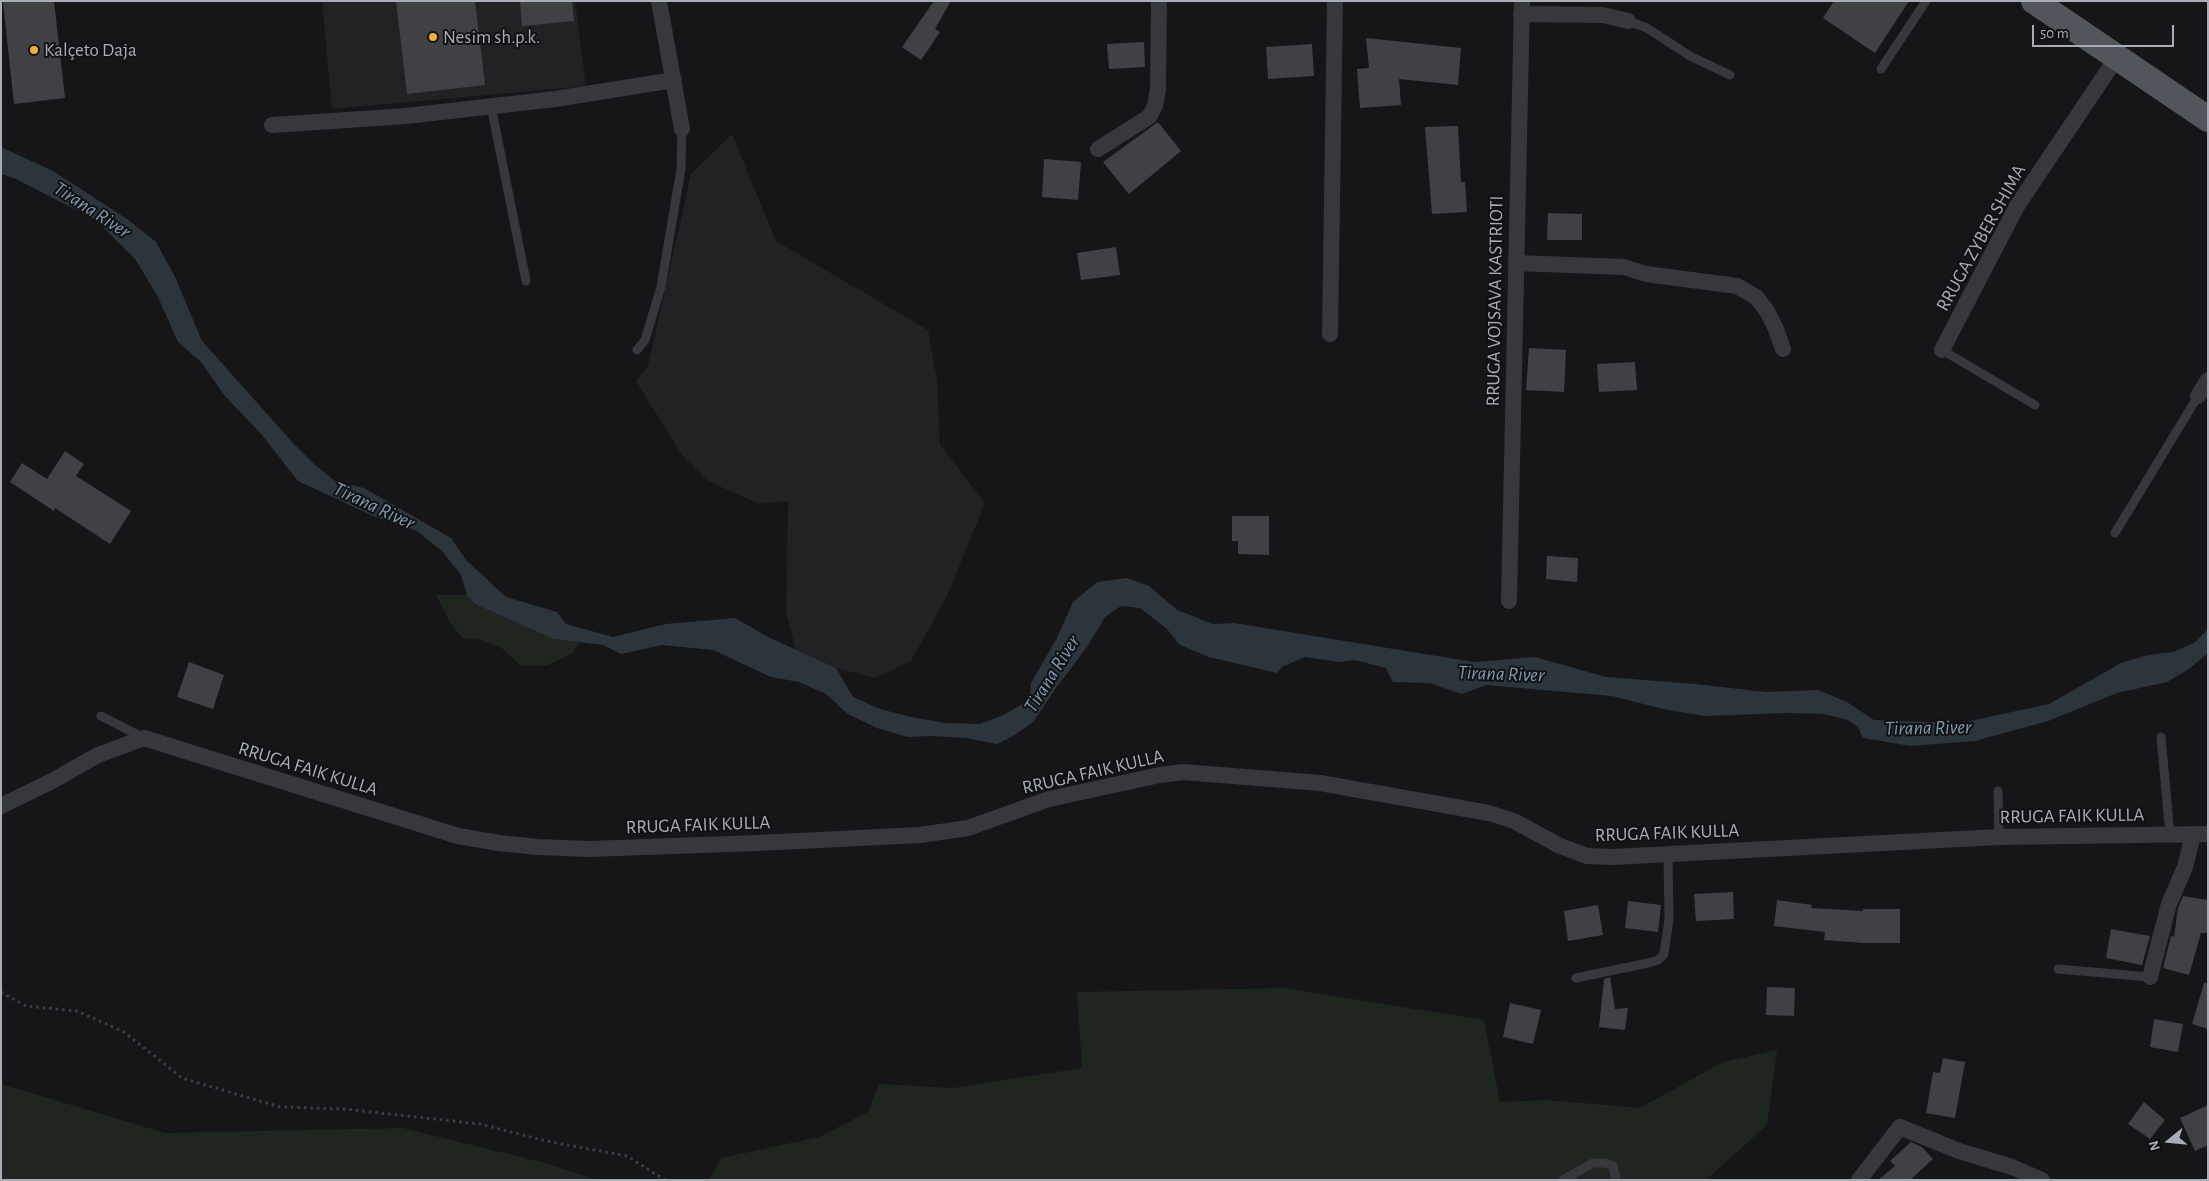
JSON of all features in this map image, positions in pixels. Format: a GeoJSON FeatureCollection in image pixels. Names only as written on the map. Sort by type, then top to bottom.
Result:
{"type":"FeatureCollection","features":[{"type":"Feature","properties":{"kind":"main road"},"geometry":{"type":"LineString","coordinates":[[2034,1],[2208,119]]}},
{"type":"Feature","properties":{"kind":"street"},"geometry":{"type":"LineString","coordinates":[[659,1],[682,129]]}},
{"type":"Feature","properties":{"kind":"street"},"geometry":{"type":"LineString","coordinates":[[1098,149],[1149,118],[1155,106],[1158,89],[1159,1]]}},
{"type":"Feature","properties":{"kind":"street"},"geometry":{"type":"LineString","coordinates":[[1330,334],[1335,1]]}},
{"type":"Feature","properties":{"kind":"street"},"geometry":{"type":"LineString","coordinates":[[1521,8],[1603,15],[1628,21]]}},
{"type":"Feature","properties":{"kind":"street","name":"RRUGA VOJSAVA KASTRIOTI"},"geometry":{"type":"LineString","coordinates":[[1509,601],[1521,8]]}},
{"type":"Feature","properties":{"kind":"street","name":"RRUGA ZYBER SHIMA"},"geometry":{"type":"LineString","coordinates":[[1942,350],[2017,206],[2117,57]]}},
{"type":"Feature","properties":{"kind":"street"},"geometry":{"type":"LineString","coordinates":[[272,126],[406,116],[555,99],[674,80]]}},
{"type":"Feature","properties":{"kind":"street"},"geometry":{"type":"LineString","coordinates":[[1516,263],[1624,266],[1646,274],[1737,286],[1756,297],[1768,311],[1782,349]]}},
{"type":"Feature","properties":{"kind":"street"},"geometry":{"type":"LineString","coordinates":[[2198,396],[2208,380]]}},
{"type":"Feature","properties":{"kind":"street"},"geometry":{"type":"LineString","coordinates":[[1,806],[52,781],[98,755],[144,738]]}},
{"type":"Feature","properties":{"kind":"street","name":"RRUGA FAIK KULLA"},"geometry":{"type":"LineString","coordinates":[[144,738],[458,836],[538,847],[590,848],[748,844],[920,835],[968,828],[1049,799],[1160,774],[1183,772],[1320,783],[1489,813],[1514,821],[1558,845],[1587,856],[1668,854],[1999,838],[2200,834]]}},
{"type":"Feature","properties":{"kind":"street"},"geometry":{"type":"LineString","coordinates":[[2150,977],[2169,904],[2200,834]]}},
{"type":"Feature","properties":{"kind":"street"},"geometry":{"type":"LineString","coordinates":[[1859,1180],[1900,1127],[1959,1151],[2012,1167],[2042,1180]]}},
{"type":"Feature","properties":{"kind":"lane"},"geometry":{"type":"LineString","coordinates":[[1881,69],[1926,1]]}},
{"type":"Feature","properties":{"kind":"lane"},"geometry":{"type":"LineString","coordinates":[[1628,21],[1647,28],[1690,56],[1730,75]]}},
{"type":"Feature","properties":{"kind":"lane"},"geometry":{"type":"LineString","coordinates":[[491,106],[526,281]]}},
{"type":"Feature","properties":{"kind":"lane"},"geometry":{"type":"LineString","coordinates":[[637,350],[645,340],[661,287],[681,169],[682,129]]}},
{"type":"Feature","properties":{"kind":"lane","name":"RRUGA ZYBER SHIMA"},"geometry":{"type":"LineString","coordinates":[[1942,350],[2035,405]]}},
{"type":"Feature","properties":{"kind":"lane"},"geometry":{"type":"LineString","coordinates":[[2115,533],[2198,396]]}},
{"type":"Feature","properties":{"kind":"lane","name":"RRUGA FAIK KULLA"},"geometry":{"type":"LineString","coordinates":[[101,716],[144,738]]}},
{"type":"Feature","properties":{"kind":"lane"},"geometry":{"type":"LineString","coordinates":[[2161,737],[2170,835]]}},
{"type":"Feature","properties":{"kind":"lane"},"geometry":{"type":"LineString","coordinates":[[1998,791],[1999,838]]}},
{"type":"Feature","properties":{"kind":"lane"},"geometry":{"type":"LineString","coordinates":[[1576,978],[1648,963],[1658,960],[1664,954],[1669,919],[1668,854]]}},
{"type":"Feature","properties":{"kind":"lane"},"geometry":{"type":"LineString","coordinates":[[2058,969],[2150,977]]}},
{"type":"Feature","properties":{"kind":"lane"},"geometry":{"type":"LineString","coordinates":[[1563,1180],[1593,1163],[1605,1163],[1613,1166],[1616,1180]]}},
{"type":"Feature","properties":{"kind":"path"},"geometry":{"type":"LineString","coordinates":[[1,992],[26,1006],[77,1011],[124,1032],[182,1078],[280,1107],[344,1109],[480,1124],[546,1140],[627,1156],[665,1180]]}},
{"type":"Feature","properties":{"kind":"shaded area"},"geometry":{"type":"Polygon","coordinates":[[[322,1],[575,1],[586,86],[332,109],[322,1]]]}},
{"type":"Feature","properties":{"kind":"shaded area"},"geometry":{"type":"Polygon","coordinates":[[[732,134],[776,241],[928,330],[937,381],[940,445],[985,503],[947,596],[911,661],[875,678],[836,668],[796,650],[786,613],[788,501],[759,504],[708,481],[682,455],[636,381],[648,366],[691,174],[732,134]]]}},
{"type":"Feature","properties":{"kind":"shaded area"},"geometry":{"type":"Polygon","coordinates":[[[436,595],[467,595],[475,604],[553,639],[580,642],[573,653],[548,665],[521,666],[503,649],[481,640],[462,638],[449,621],[436,595]]]}},
{"type":"Feature","properties":{"kind":"shaded area"},"geometry":{"type":"Polygon","coordinates":[[[1284,988],[1484,1020],[1500,1102],[1547,1100],[1640,1108],[1723,1062],[1777,1050],[1767,1125],[1706,1180],[709,1180],[721,1158],[819,1137],[868,1112],[879,1084],[953,1088],[1082,1068],[1077,992],[1284,988]]]}},
{"type":"Feature","properties":{"kind":"shaded area"},"geometry":{"type":"Polygon","coordinates":[[[1,1084],[165,1133],[403,1128],[545,1163],[597,1180],[1,1180],[1,1084]]]}},
{"type":"Feature","properties":{"kind":"water","name":"Tirana River"},"geometry":{"type":"Polygon","coordinates":[[[1,147],[53,171],[127,219],[156,242],[175,277],[202,341],[293,443],[315,465],[335,481],[364,488],[451,538],[466,560],[506,597],[557,612],[566,624],[613,637],[666,624],[735,618],[770,638],[836,668],[853,697],[880,709],[911,717],[945,723],[980,724],[1003,715],[1030,700],[1031,683],[1057,638],[1073,602],[1097,582],[1127,578],[1149,586],[1177,610],[1213,624],[1234,623],[1474,662],[1535,657],[1606,677],[1766,692],[1818,690],[1847,702],[1874,720],[1961,723],[2049,704],[2121,663],[2148,655],[2173,652],[2194,643],[2208,629],[2208,653],[2189,669],[2167,682],[2117,693],[2048,721],[1975,741],[1911,746],[1863,738],[1858,727],[1848,720],[1824,714],[1787,713],[1704,716],[1663,709],[1612,696],[1486,685],[1462,694],[1430,683],[1393,682],[1386,668],[1355,660],[1339,662],[1305,657],[1282,667],[1277,673],[1209,657],[1180,645],[1166,628],[1140,608],[1121,606],[1105,617],[1087,647],[1033,722],[1015,735],[997,744],[966,738],[908,737],[877,728],[848,714],[826,694],[799,682],[771,677],[713,650],[662,645],[621,654],[603,645],[553,639],[475,604],[467,595],[461,575],[442,551],[417,531],[373,516],[298,481],[262,435],[225,396],[201,362],[178,342],[157,295],[135,259],[96,220],[16,179],[1,174],[1,147]]]}},
{"type":"Feature","properties":{"kind":"building","name":"Kalçeto Daja"},"geometry":{"type":"Polygon","coordinates":[[[54,1],[65,98],[14,104],[3,2],[54,1]]]}},
{"type":"Feature","properties":{"kind":"building"},"geometry":{"type":"Polygon","coordinates":[[[396,1],[475,1],[485,85],[407,94],[396,1]]]}},
{"type":"Feature","properties":{"kind":"building"},"geometry":{"type":"Polygon","coordinates":[[[520,1],[572,1],[574,21],[522,26],[520,1]]]}},
{"type":"Feature","properties":{"kind":"building"},"geometry":{"type":"Polygon","coordinates":[[[934,1],[951,1],[935,29],[940,32],[921,60],[902,47],[934,1]]]}},
{"type":"Feature","properties":{"kind":"building"},"geometry":{"type":"Polygon","coordinates":[[[1834,1],[1909,1],[1875,53],[1823,18],[1834,1]]]}},
{"type":"Feature","properties":{"kind":"building"},"geometry":{"type":"Polygon","coordinates":[[[1366,38],[1461,48],[1458,85],[1399,79],[1401,105],[1360,108],[1357,69],[1369,68],[1366,38]]]}},
{"type":"Feature","properties":{"kind":"building"},"geometry":{"type":"Polygon","coordinates":[[[1144,42],[1145,67],[1109,69],[1107,44],[1144,42]]]}},
{"type":"Feature","properties":{"kind":"building"},"geometry":{"type":"Polygon","coordinates":[[[1312,44],[1314,76],[1268,79],[1266,47],[1312,44]]]}},
{"type":"Feature","properties":{"kind":"building"},"geometry":{"type":"Polygon","coordinates":[[[1158,122],[1181,151],[1129,194],[1103,162],[1158,122]]]}},
{"type":"Feature","properties":{"kind":"building"},"geometry":{"type":"Polygon","coordinates":[[[1458,126],[1461,182],[1465,182],[1467,212],[1432,214],[1425,127],[1458,126]]]}},
{"type":"Feature","properties":{"kind":"building"},"geometry":{"type":"Polygon","coordinates":[[[1044,159],[1081,162],[1078,200],[1042,197],[1044,159]]]}},
{"type":"Feature","properties":{"kind":"building"},"geometry":{"type":"Polygon","coordinates":[[[1548,213],[1582,214],[1582,240],[1547,240],[1548,213]]]}},
{"type":"Feature","properties":{"kind":"building"},"geometry":{"type":"Polygon","coordinates":[[[1116,247],[1120,275],[1081,280],[1077,253],[1116,247]]]}},
{"type":"Feature","properties":{"kind":"building"},"geometry":{"type":"Polygon","coordinates":[[[1529,348],[1566,350],[1564,392],[1526,390],[1529,348]]]}},
{"type":"Feature","properties":{"kind":"building"},"geometry":{"type":"Polygon","coordinates":[[[1635,362],[1637,390],[1599,392],[1597,364],[1635,362]]]}},
{"type":"Feature","properties":{"kind":"building"},"geometry":{"type":"Polygon","coordinates":[[[65,451],[84,464],[76,476],[131,511],[110,544],[55,508],[54,511],[10,482],[22,463],[47,479],[65,451]]]}},
{"type":"Feature","properties":{"kind":"building"},"geometry":{"type":"Polygon","coordinates":[[[1232,516],[1269,516],[1269,555],[1238,554],[1238,541],[1232,541],[1232,516]]]}},
{"type":"Feature","properties":{"kind":"building"},"geometry":{"type":"Polygon","coordinates":[[[1547,556],[1578,558],[1577,582],[1546,579],[1547,556]]]}},
{"type":"Feature","properties":{"kind":"building"},"geometry":{"type":"Polygon","coordinates":[[[189,662],[224,675],[213,709],[177,697],[189,662]]]}},
{"type":"Feature","properties":{"kind":"building"},"geometry":{"type":"Polygon","coordinates":[[[1733,892],[1734,919],[1696,921],[1694,894],[1733,892]]]}},
{"type":"Feature","properties":{"kind":"building"},"geometry":{"type":"Polygon","coordinates":[[[2183,896],[2208,900],[2208,933],[2201,933],[2189,975],[2163,968],[2171,936],[2174,937],[2178,908],[2183,896]]]}},
{"type":"Feature","properties":{"kind":"building"},"geometry":{"type":"Polygon","coordinates":[[[1777,900],[1812,905],[1811,908],[1863,911],[1863,909],[1900,909],[1900,943],[1824,940],[1825,932],[1774,926],[1777,900]]]}},
{"type":"Feature","properties":{"kind":"building"},"geometry":{"type":"Polygon","coordinates":[[[1628,901],[1661,905],[1658,932],[1625,928],[1628,901]]]}},
{"type":"Feature","properties":{"kind":"building"},"geometry":{"type":"Polygon","coordinates":[[[1598,905],[1603,935],[1568,941],[1564,911],[1598,905]]]}},
{"type":"Feature","properties":{"kind":"building"},"geometry":{"type":"Polygon","coordinates":[[[2111,929],[2150,936],[2142,965],[2106,958],[2111,929]]]}},
{"type":"Feature","properties":{"kind":"building"},"geometry":{"type":"Polygon","coordinates":[[[1610,977],[1615,1009],[1628,1008],[1625,1030],[1599,1027],[1604,979],[1610,977]]]}},
{"type":"Feature","properties":{"kind":"building"},"geometry":{"type":"Polygon","coordinates":[[[2204,983],[2208,983],[2208,1029],[2192,1024],[2204,983]]]}},
{"type":"Feature","properties":{"kind":"building"},"geometry":{"type":"Polygon","coordinates":[[[1767,987],[1795,988],[1794,1016],[1766,1015],[1767,987]]]}},
{"type":"Feature","properties":{"kind":"building"},"geometry":{"type":"Polygon","coordinates":[[[1510,1003],[1541,1010],[1533,1044],[1503,1037],[1510,1003]]]}},
{"type":"Feature","properties":{"kind":"building"},"geometry":{"type":"Polygon","coordinates":[[[2154,1019],[2183,1024],[2178,1052],[2150,1047],[2154,1019]]]}},
{"type":"Feature","properties":{"kind":"building"},"geometry":{"type":"Polygon","coordinates":[[[1943,1058],[1965,1062],[1955,1118],[1926,1113],[1933,1072],[1940,1073],[1943,1058]]]}},
{"type":"Feature","properties":{"kind":"building"},"geometry":{"type":"Polygon","coordinates":[[[2144,1102],[2165,1120],[2150,1139],[2128,1124],[2144,1102]]]}},
{"type":"Feature","properties":{"kind":"building"},"geometry":{"type":"Polygon","coordinates":[[[2208,1105],[2208,1145],[2195,1151],[2180,1118],[2208,1105]]]}},
{"type":"Feature","properties":{"kind":"building"},"geometry":{"type":"Polygon","coordinates":[[[1911,1142],[1922,1147],[1933,1159],[1910,1180],[1878,1180],[1895,1166],[1890,1161],[1911,1142]]]}},
{"type":"Feature","properties":{"kind":"place","name":"Nesim sh.p.k."},"geometry":{"type":"Point","coordinates":[433,37]}},
{"type":"Feature","properties":{"kind":"place","name":"Kalçeto Daja"},"geometry":{"type":"Point","coordinates":[34,50]}}]}
